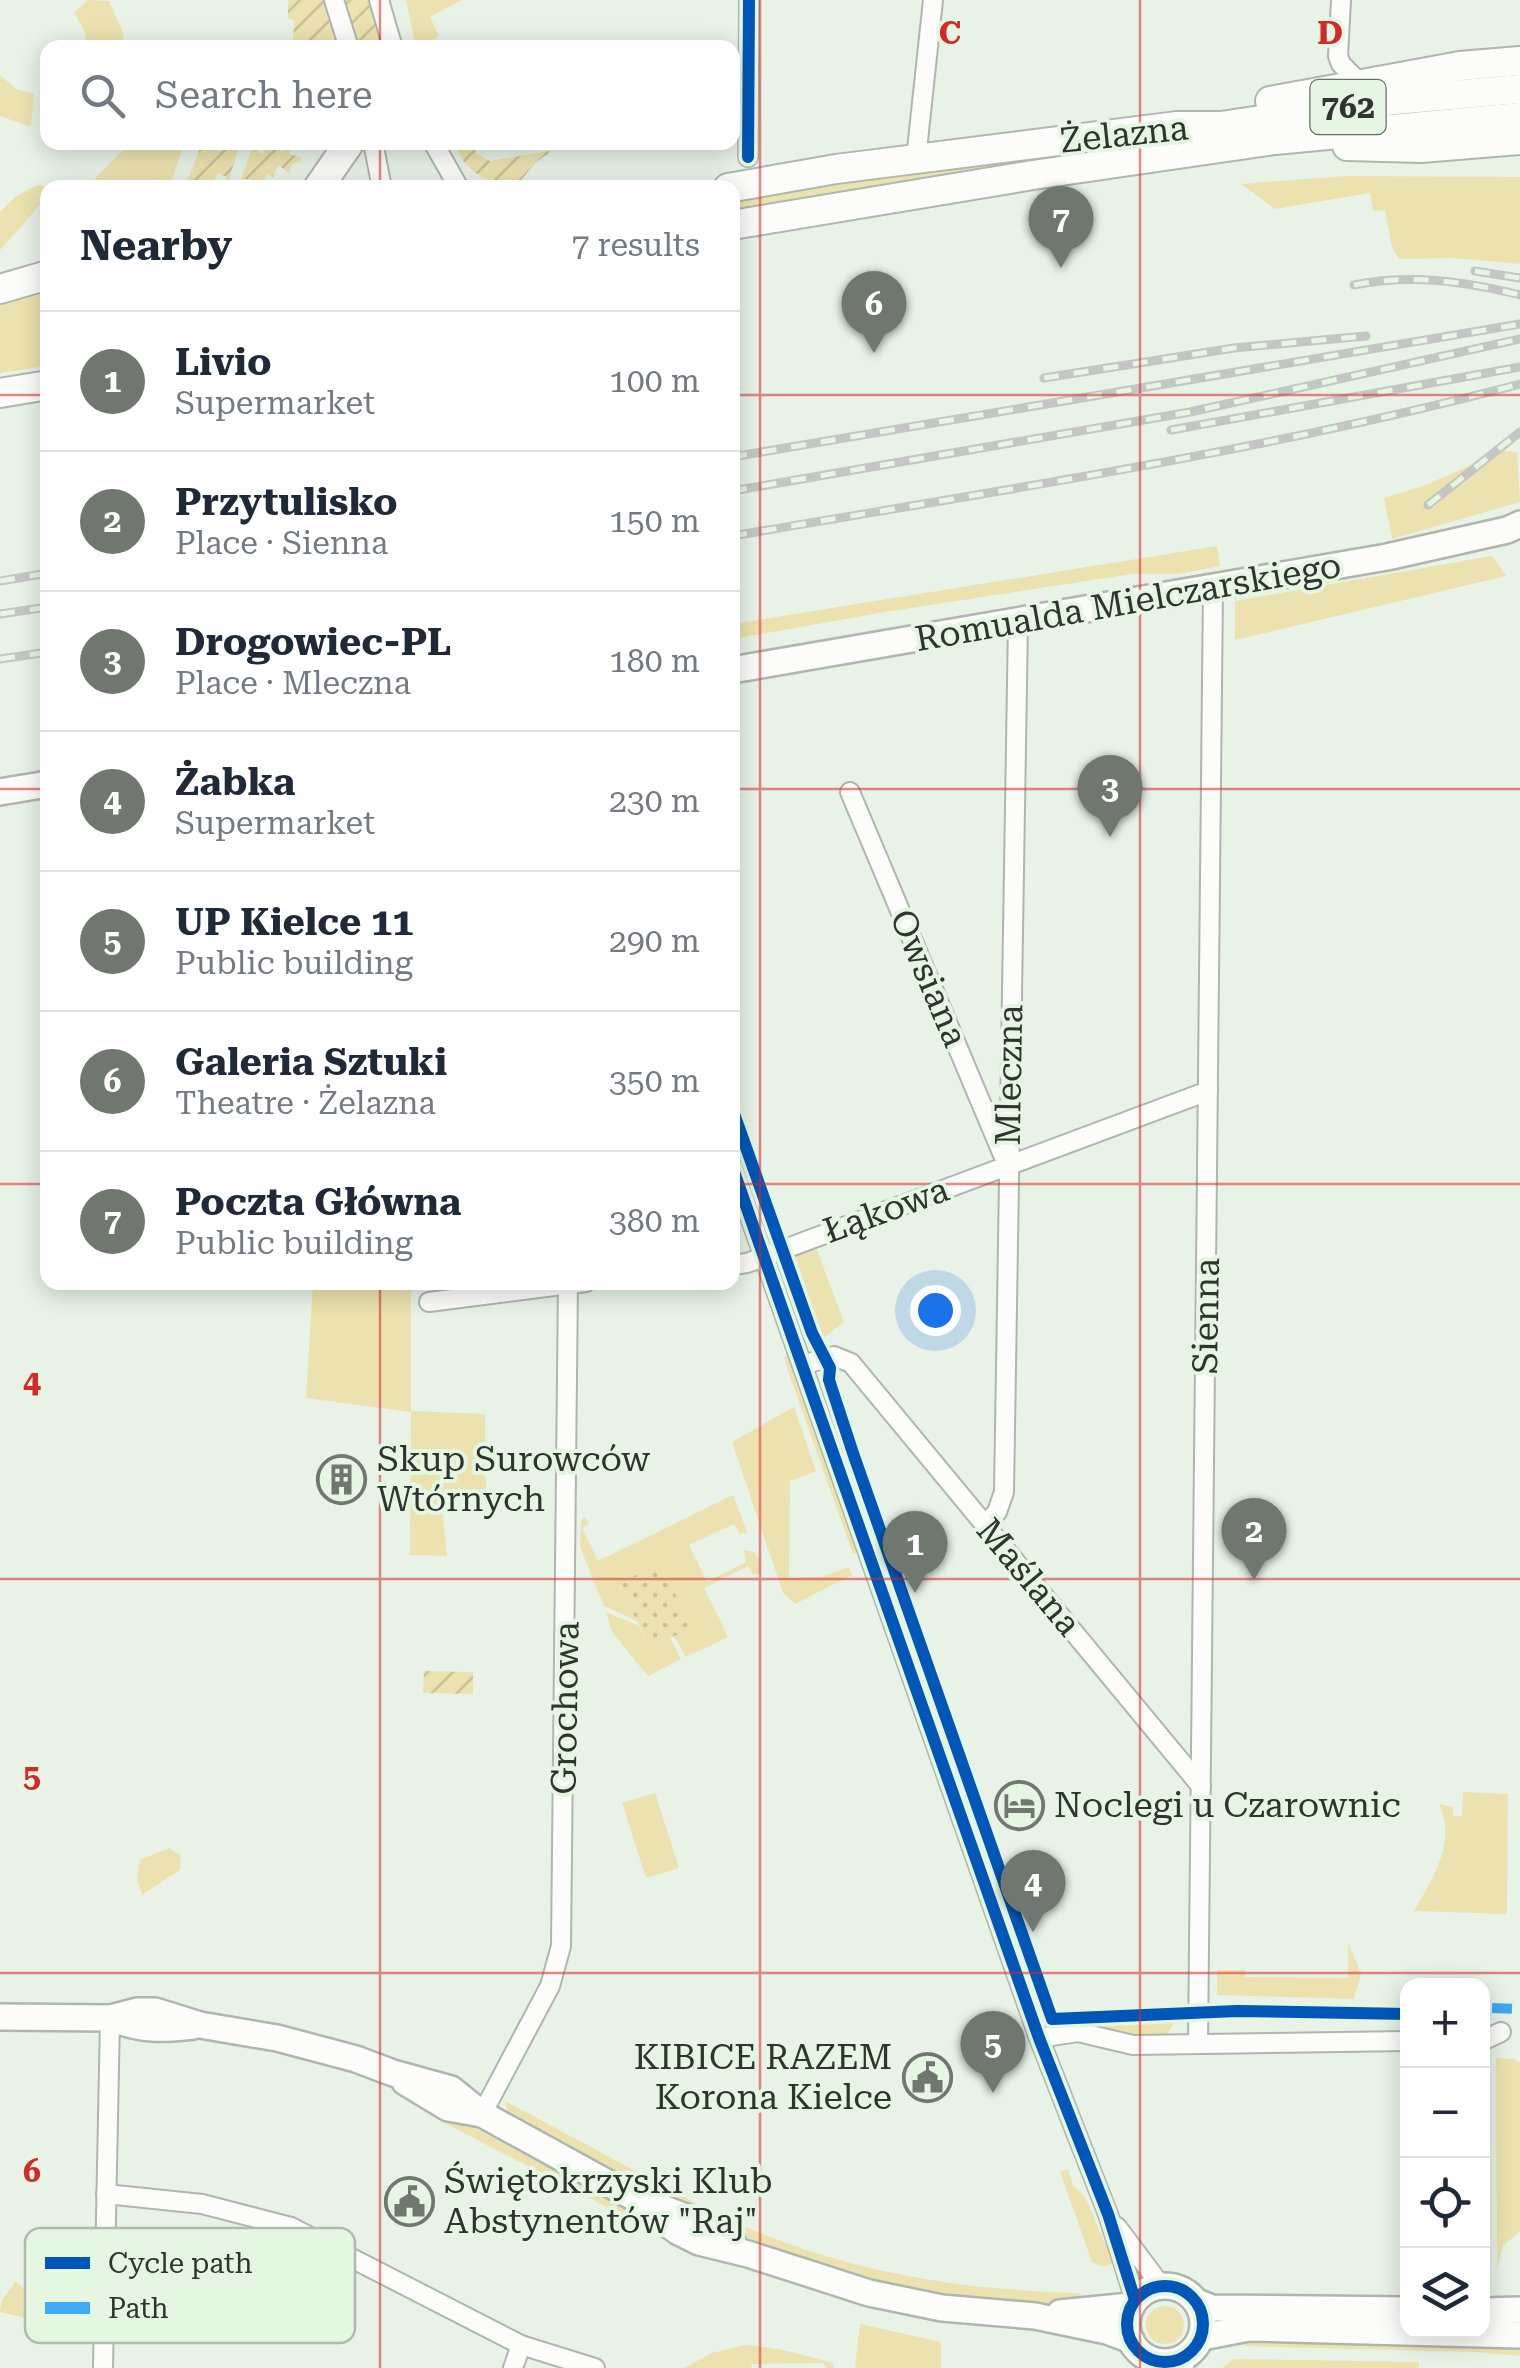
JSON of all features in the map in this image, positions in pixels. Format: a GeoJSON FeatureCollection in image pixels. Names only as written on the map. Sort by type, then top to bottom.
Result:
{"type":"FeatureCollection","features":[{"type":"Feature","properties":{"kind":"main road"},"geometry":{"type":"LineString","coordinates":[[1177,126],[1219,110],[1460,66],[1520,60]]}},
{"type":"Feature","properties":{"kind":"main road","name":"Żelazna"},"geometry":{"type":"LineString","coordinates":[[740,186],[819,171],[1177,126],[1221,126],[1395,100],[1520,89]]}},
{"type":"Feature","properties":{"kind":"main road","name":"Żelazna"},"geometry":{"type":"LineString","coordinates":[[740,224],[1275,140],[1520,117]]}},
{"type":"Feature","properties":{"kind":"main road"},"geometry":{"type":"LineString","coordinates":[[1275,140],[1386,149],[1520,140]]}},
{"type":"Feature","properties":{"kind":"main road"},"geometry":{"type":"LineString","coordinates":[[324,180],[344,150]]}},
{"type":"Feature","properties":{"kind":"main road"},"geometry":{"type":"LineString","coordinates":[[0,290],[40,278]]}},
{"type":"Feature","properties":{"kind":"main road"},"geometry":{"type":"LineString","coordinates":[[0,393],[40,386]]}},
{"type":"Feature","properties":{"kind":"street"},"geometry":{"type":"LineString","coordinates":[[334,0],[347,40]]}},
{"type":"Feature","properties":{"kind":"street"},"geometry":{"type":"LineString","coordinates":[[378,0],[390,40]]}},
{"type":"Feature","properties":{"kind":"street"},"geometry":{"type":"LineString","coordinates":[[748,157],[749,0]]}},
{"type":"Feature","properties":{"kind":"street"},"geometry":{"type":"LineString","coordinates":[[916,159],[933,0]]}},
{"type":"Feature","properties":{"kind":"street"},"geometry":{"type":"LineString","coordinates":[[1341,0],[1338,56],[1340,64],[1360,83]]}},
{"type":"Feature","properties":{"kind":"street"},"geometry":{"type":"LineString","coordinates":[[375,150],[381,180]]}},
{"type":"Feature","properties":{"kind":"street"},"geometry":{"type":"LineString","coordinates":[[438,150],[454,180]]}},
{"type":"Feature","properties":{"kind":"street","name":"Romualda Mielczarskiego"},"geometry":{"type":"LineString","coordinates":[[740,669],[1388,557],[1520,524]]}},
{"type":"Feature","properties":{"kind":"street","name":"Sienna"},"geometry":{"type":"LineString","coordinates":[[1198,2044],[1213,588]]}},
{"type":"Feature","properties":{"kind":"street","name":"Mleczna"},"geometry":{"type":"LineString","coordinates":[[985,1524],[998,1512],[1004,1492],[1018,621]]}},
{"type":"Feature","properties":{"kind":"street"},"geometry":{"type":"LineString","coordinates":[[0,792],[40,785]]}},
{"type":"Feature","properties":{"kind":"street","name":"Owsiana"},"geometry":{"type":"LineString","coordinates":[[850,792],[1007,1165]]}},
{"type":"Feature","properties":{"kind":"street","name":"Łąkowa"},"geometry":{"type":"LineString","coordinates":[[740,1263],[1208,1091]]}},
{"type":"Feature","properties":{"kind":"street"},"geometry":{"type":"LineString","coordinates":[[740,1189],[1038,2038],[1108,2214],[1132,2303],[1127,2321],[1142,2354]]}},
{"type":"Feature","properties":{"kind":"street"},"geometry":{"type":"LineString","coordinates":[[429,1302],[521,1290]]}},
{"type":"Feature","properties":{"kind":"street","name":"Grochowa"},"geometry":{"type":"LineString","coordinates":[[482,2114],[550,1986],[562,1946],[574,1290]]}},
{"type":"Feature","properties":{"kind":"street","name":"Maślana"},"geometry":{"type":"LineString","coordinates":[[802,1365],[834,1356],[851,1364],[1201,1786]]}},
{"type":"Feature","properties":{"kind":"street"},"geometry":{"type":"LineString","coordinates":[[0,2017],[110,2018],[146,2010],[356,2059],[392,2074],[448,2088],[482,2114],[633,2197],[698,2222],[748,2254],[869,2293],[942,2308],[1035,2316],[1107,2331],[1142,2354],[1166,2361],[1249,2328],[1520,2335]]}},
{"type":"Feature","properties":{"kind":"street"},"geometry":{"type":"LineString","coordinates":[[105,2228],[110,2018]]}},
{"type":"Feature","properties":{"kind":"street"},"geometry":{"type":"LineString","coordinates":[[1038,2038],[1078,2032],[1118,2043],[1400,2041]]}},
{"type":"Feature","properties":{"kind":"street"},"geometry":{"type":"LineString","coordinates":[[1490,2037],[1501,2032]]}},
{"type":"Feature","properties":{"kind":"street"},"geometry":{"type":"LineString","coordinates":[[106,2194],[202,2204],[248,2213],[293,2228]]}},
{"type":"Feature","properties":{"kind":"street"},"geometry":{"type":"LineString","coordinates":[[1108,2214],[1162,2288]]}},
{"type":"Feature","properties":{"kind":"street"},"geometry":{"type":"LineString","coordinates":[[355,2260],[521,2346],[595,2368]]}},
{"type":"Feature","properties":{"kind":"street"},"geometry":{"type":"LineString","coordinates":[[1035,2316],[1132,2303],[1162,2288],[1179,2291],[1212,2308],[1400,2310]]}},
{"type":"Feature","properties":{"kind":"street"},"geometry":{"type":"LineString","coordinates":[[1191,2353],[1204,2320],[1197,2302]]}},
{"type":"Feature","properties":{"kind":"street"},"geometry":{"type":"LineString","coordinates":[[1490,2311],[1520,2310]]}},
{"type":"Feature","properties":{"kind":"street"},"geometry":{"type":"LineString","coordinates":[[103,2343],[103,2368]]}},
{"type":"Feature","properties":{"kind":"street"},"geometry":{"type":"LineString","coordinates":[[514,2368],[521,2346]]}},
{"type":"Feature","properties":{"kind":"shaded area"},"geometry":{"type":"Polygon","coordinates":[[[88,0],[109,1],[124,40],[86,40],[74,13],[88,0]]]}},
{"type":"Feature","properties":{"kind":"shaded area"},"geometry":{"type":"Polygon","coordinates":[[[288,0],[323,0],[337,40],[293,40],[294,20],[288,19],[288,0]]]}},
{"type":"Feature","properties":{"kind":"shaded area"},"geometry":{"type":"Polygon","coordinates":[[[345,0],[368,0],[380,40],[358,40],[345,0]]]}},
{"type":"Feature","properties":{"kind":"shaded area"},"geometry":{"type":"Polygon","coordinates":[[[406,0],[462,0],[430,17],[439,36],[414,40],[406,0]]]}},
{"type":"Feature","properties":{"kind":"shaded area"},"geometry":{"type":"Polygon","coordinates":[[[0,75],[16,89],[34,94],[31,127],[0,116],[0,75]]]}},
{"type":"Feature","properties":{"kind":"shaded area"},"geometry":{"type":"Polygon","coordinates":[[[1500,99],[1501,106],[740,213],[740,197],[779,189],[1500,99]]]}},
{"type":"Feature","properties":{"kind":"shaded area"},"geometry":{"type":"Polygon","coordinates":[[[123,150],[182,150],[172,180],[94,180],[123,150]]]}},
{"type":"Feature","properties":{"kind":"shaded area"},"geometry":{"type":"Polygon","coordinates":[[[199,150],[238,150],[229,180],[217,173],[214,180],[188,180],[199,150]]]}},
{"type":"Feature","properties":{"kind":"shaded area"},"geometry":{"type":"Polygon","coordinates":[[[251,150],[263,154],[265,150],[291,150],[290,154],[302,158],[292,164],[289,173],[278,165],[273,177],[267,174],[265,180],[241,179],[251,150]]]}},
{"type":"Feature","properties":{"kind":"shaded area"},"geometry":{"type":"Polygon","coordinates":[[[458,150],[475,150],[490,161],[549,151],[521,180],[487,179],[471,169],[458,150]]]}},
{"type":"Feature","properties":{"kind":"shaded area"},"geometry":{"type":"Polygon","coordinates":[[[1345,176],[1520,177],[1520,264],[1454,258],[1399,259],[1392,248],[1385,210],[1373,211],[1370,193],[1275,209],[1241,184],[1345,176]]]}},
{"type":"Feature","properties":{"kind":"shaded area"},"geometry":{"type":"Polygon","coordinates":[[[40,185],[40,205],[0,250],[0,212],[16,196],[40,185]]]}},
{"type":"Feature","properties":{"kind":"shaded area"},"geometry":{"type":"Polygon","coordinates":[[[40,287],[40,367],[0,373],[0,300],[40,287]]]}},
{"type":"Feature","properties":{"kind":"shaded area"},"geometry":{"type":"Polygon","coordinates":[[[1504,451],[1517,452],[1520,502],[1392,539],[1384,498],[1423,486],[1504,451]]]}},
{"type":"Feature","properties":{"kind":"shaded area"},"geometry":{"type":"Polygon","coordinates":[[[1217,546],[1220,566],[1178,574],[1132,574],[740,638],[740,623],[1217,546]]]}},
{"type":"Feature","properties":{"kind":"shaded area"},"geometry":{"type":"Polygon","coordinates":[[[1492,556],[1506,576],[1235,640],[1235,601],[1492,556]]]}},
{"type":"Feature","properties":{"kind":"shaded area"},"geometry":{"type":"Polygon","coordinates":[[[815,1245],[844,1322],[822,1339],[816,1332],[790,1254],[815,1245]]]}},
{"type":"Feature","properties":{"kind":"shaded area"},"geometry":{"type":"Polygon","coordinates":[[[313,1290],[411,1290],[411,1411],[485,1414],[486,1499],[441,1500],[447,1556],[410,1555],[411,1412],[306,1398],[313,1290]]]}},
{"type":"Feature","properties":{"kind":"shaded area"},"geometry":{"type":"Polygon","coordinates":[[[790,1354],[859,1552],[853,1554],[788,1371],[784,1357],[790,1354]]]}},
{"type":"Feature","properties":{"kind":"shaded area"},"geometry":{"type":"Polygon","coordinates":[[[794,1407],[816,1471],[790,1481],[789,1578],[821,1577],[849,1567],[852,1575],[795,1604],[783,1593],[732,1442],[794,1407]]]}},
{"type":"Feature","properties":{"kind":"shaded area"},"geometry":{"type":"Polygon","coordinates":[[[733,1495],[747,1532],[740,1534],[734,1524],[689,1545],[707,1582],[746,1562],[744,1550],[754,1552],[761,1562],[757,1575],[748,1566],[704,1588],[728,1637],[686,1657],[674,1636],[692,1626],[618,1584],[637,1621],[604,1606],[580,1547],[581,1520],[586,1517],[589,1524],[582,1528],[598,1561],[733,1495]]]}},
{"type":"Feature","properties":{"kind":"shaded area"},"geometry":{"type":"Polygon","coordinates":[[[660,1563],[692,1627],[651,1648],[618,1584],[660,1563]]]}},
{"type":"Feature","properties":{"kind":"shaded area"},"geometry":{"type":"Polygon","coordinates":[[[606,1612],[639,1626],[651,1648],[670,1638],[681,1659],[648,1676],[612,1632],[606,1612]]]}},
{"type":"Feature","properties":{"kind":"shaded area"},"geometry":{"type":"Polygon","coordinates":[[[424,1671],[473,1672],[473,1694],[423,1693],[424,1671]]]}},
{"type":"Feature","properties":{"kind":"shaded area"},"geometry":{"type":"Polygon","coordinates":[[[1463,1792],[1508,1794],[1507,1914],[1414,1911],[1435,1873],[1444,1846],[1444,1818],[1439,1804],[1453,1807],[1453,1816],[1462,1816],[1463,1792]]]}},
{"type":"Feature","properties":{"kind":"shaded area"},"geometry":{"type":"Polygon","coordinates":[[[655,1793],[679,1868],[646,1878],[622,1803],[655,1793]]]}},
{"type":"Feature","properties":{"kind":"shaded area"},"geometry":{"type":"Polygon","coordinates":[[[169,1848],[181,1855],[180,1870],[142,1895],[137,1879],[140,1860],[169,1848]]]}},
{"type":"Feature","properties":{"kind":"shaded area"},"geometry":{"type":"Polygon","coordinates":[[[1348,1942],[1361,1974],[1354,1999],[1217,1995],[1217,1970],[1245,1970],[1245,1977],[1348,1978],[1348,1942]]]}},
{"type":"Feature","properties":{"kind":"shaded area"},"geometry":{"type":"Polygon","coordinates":[[[1179,2016],[1165,2037],[1135,2037],[1059,2024],[1059,2022],[1179,2016]]]}},
{"type":"Feature","properties":{"kind":"shaded area"},"geometry":{"type":"Polygon","coordinates":[[[1496,2058],[1520,2063],[1520,2231],[1503,2246],[1497,2269],[1496,2058]]]}},
{"type":"Feature","properties":{"kind":"shaded area"},"geometry":{"type":"Polygon","coordinates":[[[505,2101],[697,2204],[698,2208],[677,2206],[513,2117],[505,2101]]]}},
{"type":"Feature","properties":{"kind":"shaded area"},"geometry":{"type":"Polygon","coordinates":[[[446,2113],[668,2231],[679,2245],[445,2123],[442,2118],[446,2113]]]}},
{"type":"Feature","properties":{"kind":"shaded area"},"geometry":{"type":"Polygon","coordinates":[[[1068,2169],[1114,2263],[1103,2267],[1092,2262],[1060,2172],[1068,2169]]]}},
{"type":"Feature","properties":{"kind":"shaded area"},"geometry":{"type":"Polygon","coordinates":[[[713,2212],[801,2248],[891,2272],[983,2287],[1078,2293],[1087,2300],[989,2301],[891,2285],[750,2238],[705,2218],[713,2212]]]}},
{"type":"Feature","properties":{"kind":"shaded area"},"geometry":{"type":"Polygon","coordinates":[[[16,2281],[25,2290],[25,2318],[0,2312],[2,2300],[16,2281]]]}},
{"type":"Feature","properties":{"kind":"shaded area"},"geometry":{"type":"Polygon","coordinates":[[[1165,2306],[1178,2312],[1184,2325],[1178,2338],[1165,2344],[1152,2338],[1146,2325],[1152,2312],[1165,2306]]]}},
{"type":"Feature","properties":{"kind":"shaded area"},"geometry":{"type":"Polygon","coordinates":[[[860,2324],[941,2342],[941,2368],[855,2368],[860,2324]]]}},
{"type":"Feature","properties":{"kind":"shaded area"},"geometry":{"type":"Polygon","coordinates":[[[1244,2335],[1508,2347],[1520,2349],[1520,2356],[1245,2346],[1244,2335]]]}},
{"type":"Feature","properties":{"kind":"shaded area"},"geometry":{"type":"Polygon","coordinates":[[[745,2345],[802,2355],[834,2364],[834,2368],[826,2368],[823,2363],[684,2368],[712,2353],[745,2345]]]}},
{"type":"Feature","properties":{"kind":"shaded area"},"geometry":{"type":"Polygon","coordinates":[[[1234,2359],[1419,2362],[1419,2368],[1222,2368],[1234,2359]]]}},
{"type":"Feature","properties":{"kind":"railway"},"geometry":{"type":"LineString","coordinates":[[1475,271],[1520,278]]}},
{"type":"Feature","properties":{"kind":"railway"},"geometry":{"type":"LineString","coordinates":[[1354,285],[1437,281],[1520,295]]}},
{"type":"Feature","properties":{"kind":"railway"},"geometry":{"type":"LineString","coordinates":[[740,456],[1520,324]]}},
{"type":"Feature","properties":{"kind":"railway"},"geometry":{"type":"LineString","coordinates":[[1044,378],[1234,348],[1366,336]]}},
{"type":"Feature","properties":{"kind":"railway"},"geometry":{"type":"LineString","coordinates":[[740,490],[1190,412],[1520,339]]}},
{"type":"Feature","properties":{"kind":"railway"},"geometry":{"type":"LineString","coordinates":[[1171,430],[1520,367]]}},
{"type":"Feature","properties":{"kind":"railway"},"geometry":{"type":"LineString","coordinates":[[740,535],[1226,450],[1520,384]]}},
{"type":"Feature","properties":{"kind":"railway"},"geometry":{"type":"LineString","coordinates":[[1428,505],[1520,432]]}},
{"type":"Feature","properties":{"kind":"railway"},"geometry":{"type":"LineString","coordinates":[[0,581],[40,574]]}},
{"type":"Feature","properties":{"kind":"railway"},"geometry":{"type":"LineString","coordinates":[[0,614],[40,608]]}},
{"type":"Feature","properties":{"kind":"railway"},"geometry":{"type":"LineString","coordinates":[[0,659],[40,653]]}},
{"type":"Feature","properties":{"kind":"marked path"},"geometry":{"type":"LineString","coordinates":[[1492,2008],[1520,2009]]}},
{"type":"Feature","properties":{"kind":"cycle path"},"geometry":{"type":"LineString","coordinates":[[748,157],[749,0]]}},
{"type":"Feature","properties":{"kind":"cycle path"},"geometry":{"type":"LineString","coordinates":[[740,1130],[812,1333],[830,1368],[829,1380],[854,1456],[1052,2019],[1237,2011],[1400,2014]]}},
{"type":"Feature","properties":{"kind":"cycle path"},"geometry":{"type":"LineString","coordinates":[[740,1189],[1039,2038],[1108,2214],[1135,2300]]}},
{"type":"Feature","properties":{"kind":"cycle path"},"geometry":{"type":"LineString","coordinates":[[1165,2286],[1192,2297],[1203,2324],[1192,2351],[1165,2362],[1138,2351],[1127,2324],[1138,2297],[1165,2286]]}},
{"type":"Feature","properties":{"kind":"place","name":"Poczta Główna"},"geometry":{"type":"Point","coordinates":[1061,268]}},
{"type":"Feature","properties":{"kind":"place","name":"Galeria Sztuki"},"geometry":{"type":"Point","coordinates":[874,353]}},
{"type":"Feature","properties":{"kind":"place","name":"Drogowiec-PL"},"geometry":{"type":"Point","coordinates":[1110,837]}},
{"type":"Feature","properties":{"kind":"place","name":"Skup Surowców Wtórnych"},"geometry":{"type":"Point","coordinates":[342,1479]}},
{"type":"Feature","properties":{"kind":"place","name":"Przytulisko"},"geometry":{"type":"Point","coordinates":[1254,1580]}},
{"type":"Feature","properties":{"kind":"place","name":"Livio"},"geometry":{"type":"Point","coordinates":[915,1593]}},
{"type":"Feature","properties":{"kind":"place","name":"Noclegi u Czarownic"},"geometry":{"type":"Point","coordinates":[1019,1805]}},
{"type":"Feature","properties":{"kind":"place","name":"Żabka"},"geometry":{"type":"Point","coordinates":[1033,1932]}},
{"type":"Feature","properties":{"kind":"place","name":"KIBICE RAZEM Korona Kielce"},"geometry":{"type":"Point","coordinates":[927,2077]}},
{"type":"Feature","properties":{"kind":"place","name":"UP Kielce 11"},"geometry":{"type":"Point","coordinates":[993,2093]}},
{"type":"Feature","properties":{"kind":"place","name":"Świętokrzyski Klub Abstynentów \"Raj\""},"geometry":{"type":"Point","coordinates":[409,2201]}}]}
